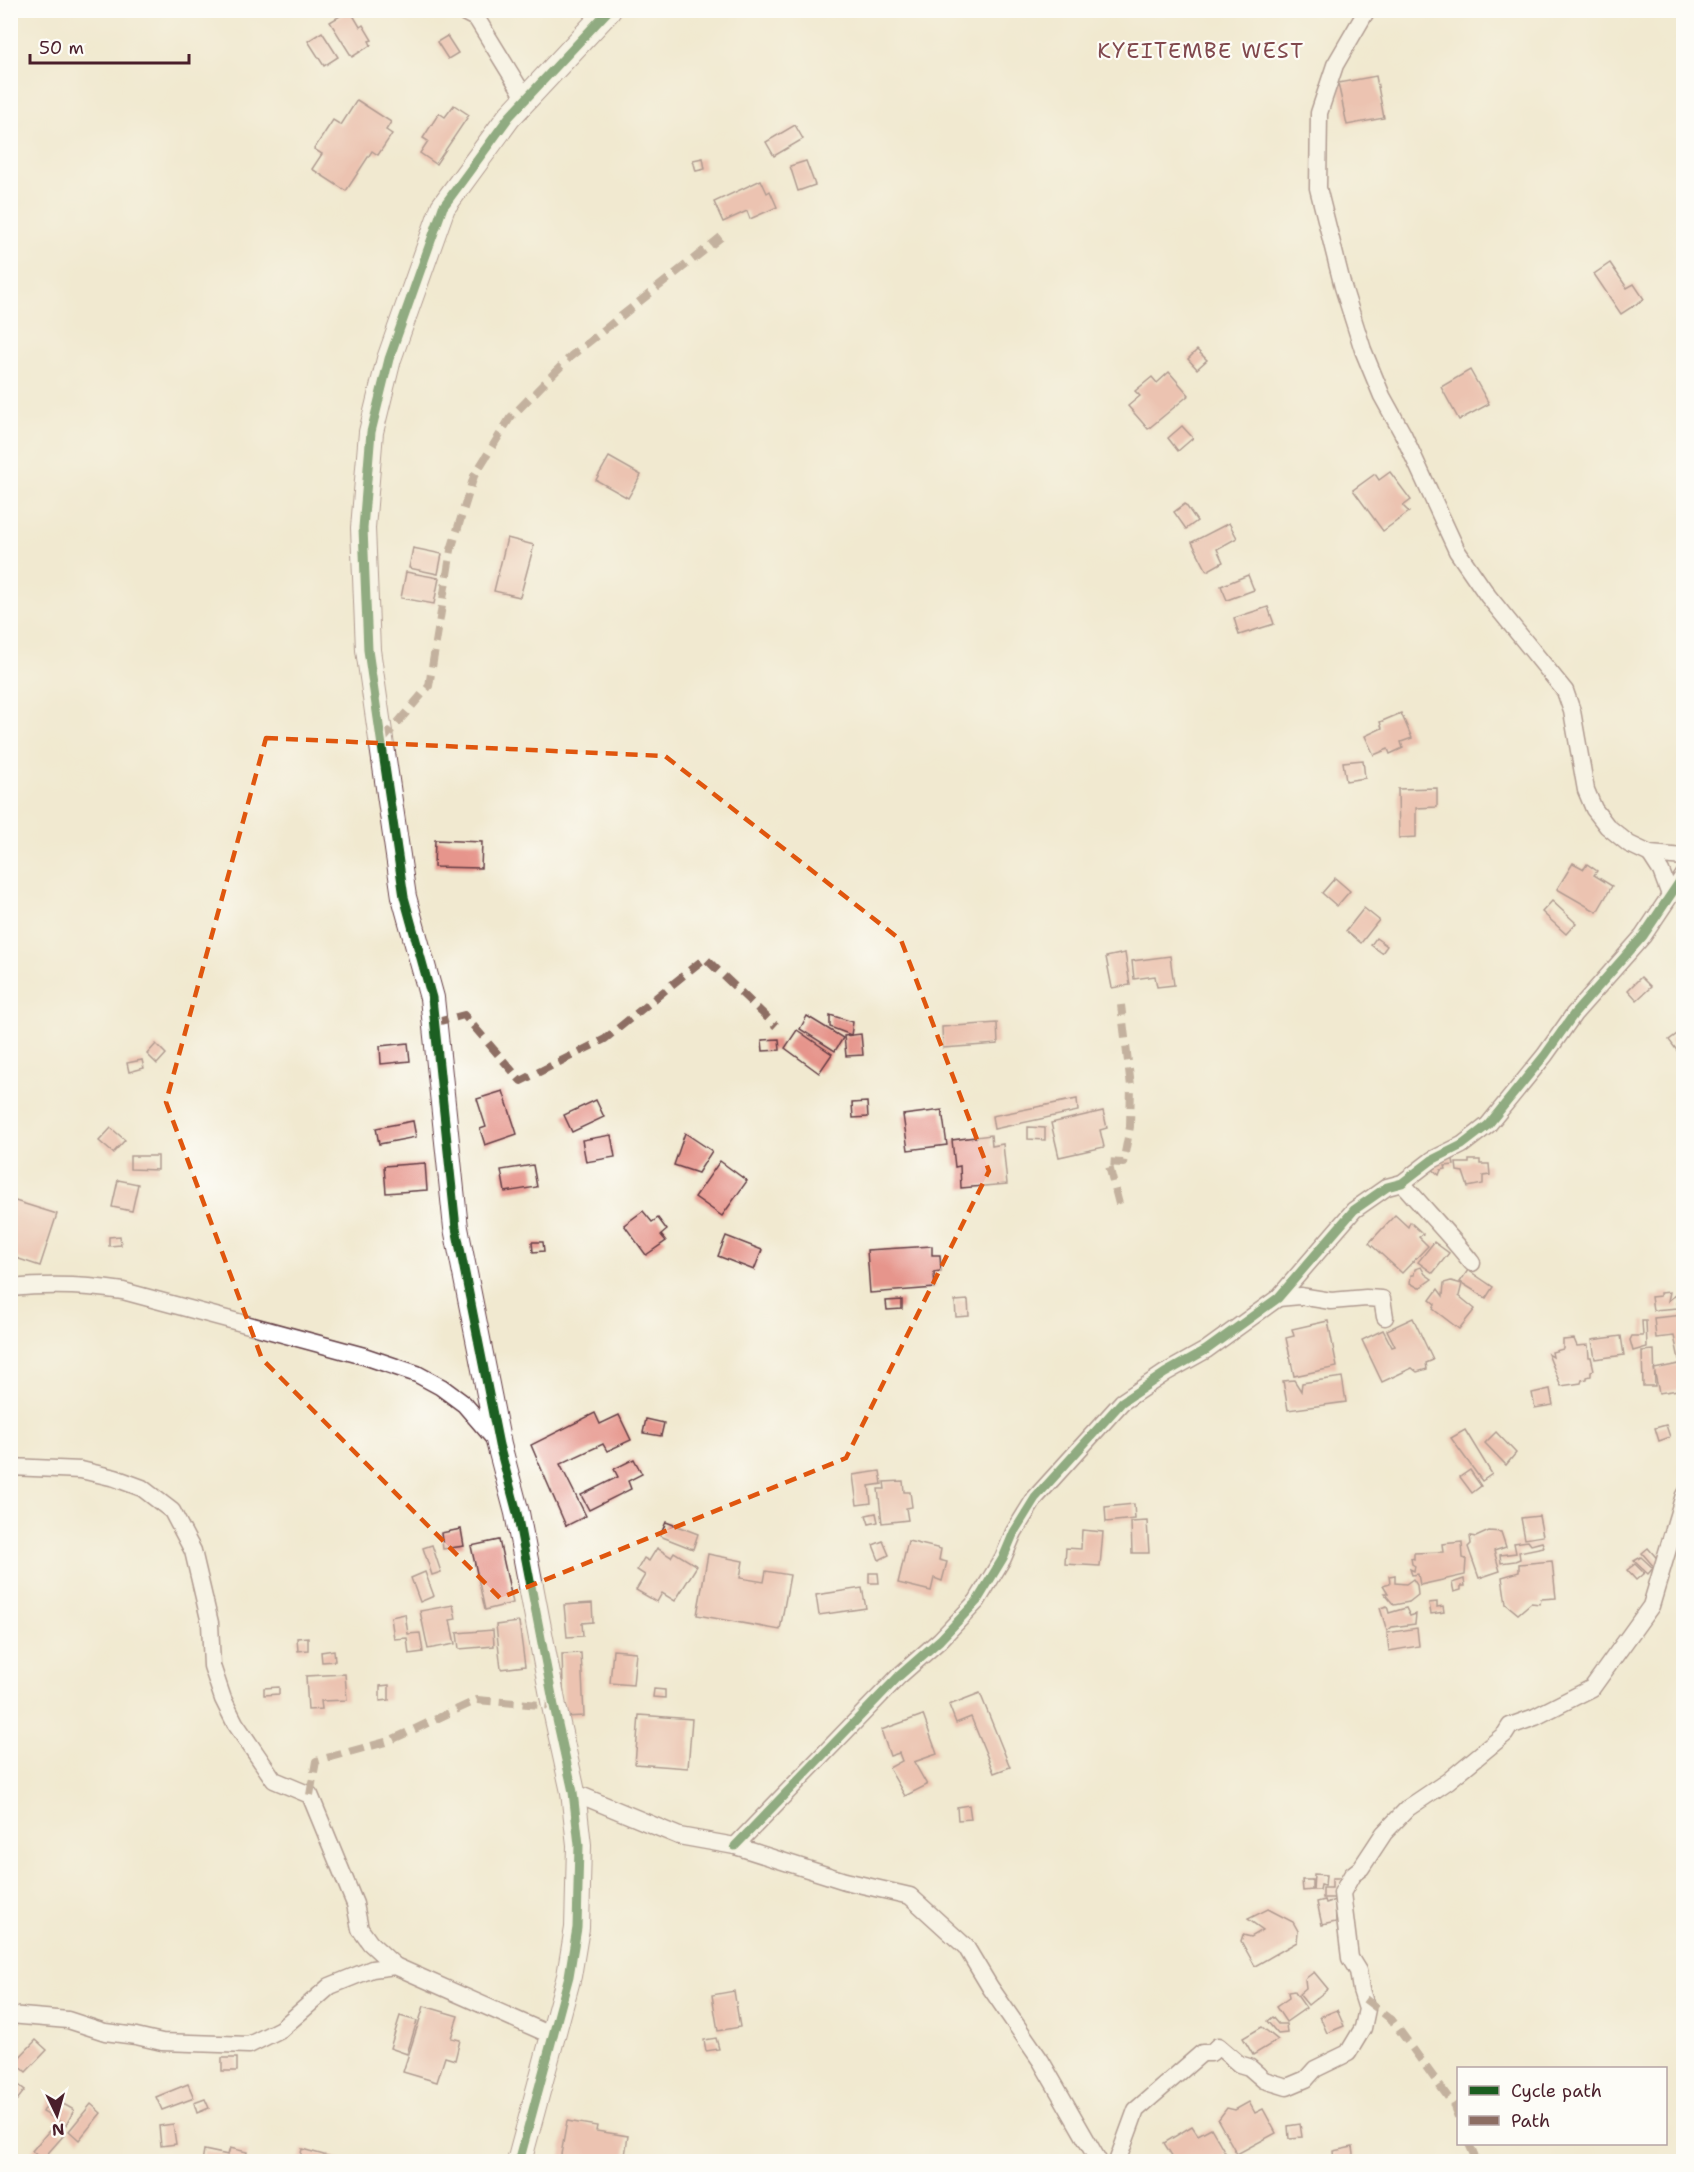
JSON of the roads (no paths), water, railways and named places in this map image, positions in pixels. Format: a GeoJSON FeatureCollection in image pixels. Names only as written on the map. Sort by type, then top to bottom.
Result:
{"type":"FeatureCollection","features":[{"type":"Feature","properties":{"kind":"street"},"geometry":{"type":"LineString","coordinates":[[459,10],[477,19],[526,99]]}},
{"type":"Feature","properties":{"kind":"street"},"geometry":{"type":"LineString","coordinates":[[519,2162],[569,1976],[577,1928],[579,1845],[573,1792],[517,1513],[499,1445],[456,1228],[432,998],[404,897],[368,650],[363,528],[370,432],[389,359],[443,207],[509,117],[609,10]]}},
{"type":"Feature","properties":{"kind":"street"},"geometry":{"type":"LineString","coordinates":[[1367,10],[1335,65],[1319,113],[1318,188],[1343,287],[1363,350],[1382,396],[1403,434],[1457,551],[1488,596],[1565,691],[1572,711],[1586,790],[1594,809],[1607,826],[1629,844],[1650,854],[1683,857]]}},
{"type":"Feature","properties":{"kind":"street"},"geometry":{"type":"LineString","coordinates":[[1650,854],[1661,871],[1670,895]]}},
{"type":"Feature","properties":{"kind":"street"},"geometry":{"type":"LineString","coordinates":[[735,1846],[898,1676],[940,1640],[977,1601],[1035,1498],[1122,1402],[1165,1373],[1206,1350],[1278,1298],[1354,1210],[1387,1187],[1402,1183],[1432,1160],[1462,1145],[1488,1125],[1545,1055],[1574,1014],[1642,936],[1683,875]]}},
{"type":"Feature","properties":{"kind":"street"},"geometry":{"type":"LineString","coordinates":[[1402,1183],[1472,1263]]}},
{"type":"Feature","properties":{"kind":"street"},"geometry":{"type":"LineString","coordinates":[[10,1288],[66,1285],[123,1291],[364,1356],[417,1374],[441,1387],[464,1404],[499,1445]]}},
{"type":"Feature","properties":{"kind":"street"},"geometry":{"type":"LineString","coordinates":[[1278,1298],[1300,1296],[1332,1301],[1382,1299],[1385,1317]]}},
{"type":"Feature","properties":{"kind":"street"},"geometry":{"type":"LineString","coordinates":[[10,1467],[81,1470],[115,1478],[142,1488],[172,1511],[193,1551],[210,1623],[212,1666],[223,1699],[235,1723],[274,1780],[310,1796],[355,1904],[360,1929],[370,1943],[395,1966],[554,2036]]}},
{"type":"Feature","properties":{"kind":"street"},"geometry":{"type":"LineString","coordinates":[[1117,2162],[1136,2110],[1202,2053],[1211,2053],[1218,2046],[1239,2064],[1249,2067],[1264,2080],[1287,2087],[1306,2079],[1316,2069],[1348,2053],[1363,2028],[1367,2009],[1358,1971],[1350,1958],[1345,1925],[1342,1893],[1352,1875],[1361,1868],[1384,1833],[1408,1808],[1448,1781],[1505,1734],[1510,1726],[1535,1717],[1592,1688],[1651,1606],[1683,1495]]}},
{"type":"Feature","properties":{"kind":"street"},"geometry":{"type":"LineString","coordinates":[[573,1792],[679,1836],[735,1846],[845,1881],[910,1896],[966,1947],[990,1987],[1041,2061],[1099,2162]]}},
{"type":"Feature","properties":{"kind":"street"},"geometry":{"type":"LineString","coordinates":[[10,2015],[68,2020],[105,2032],[162,2042],[249,2044],[281,2029],[330,1986],[372,1969],[395,1966]]}},
{"type":"Feature","properties":{"kind":"district","name":"KYEITEMBE WEST"},"geometry":{"type":"Point","coordinates":[1201,51]}}]}
